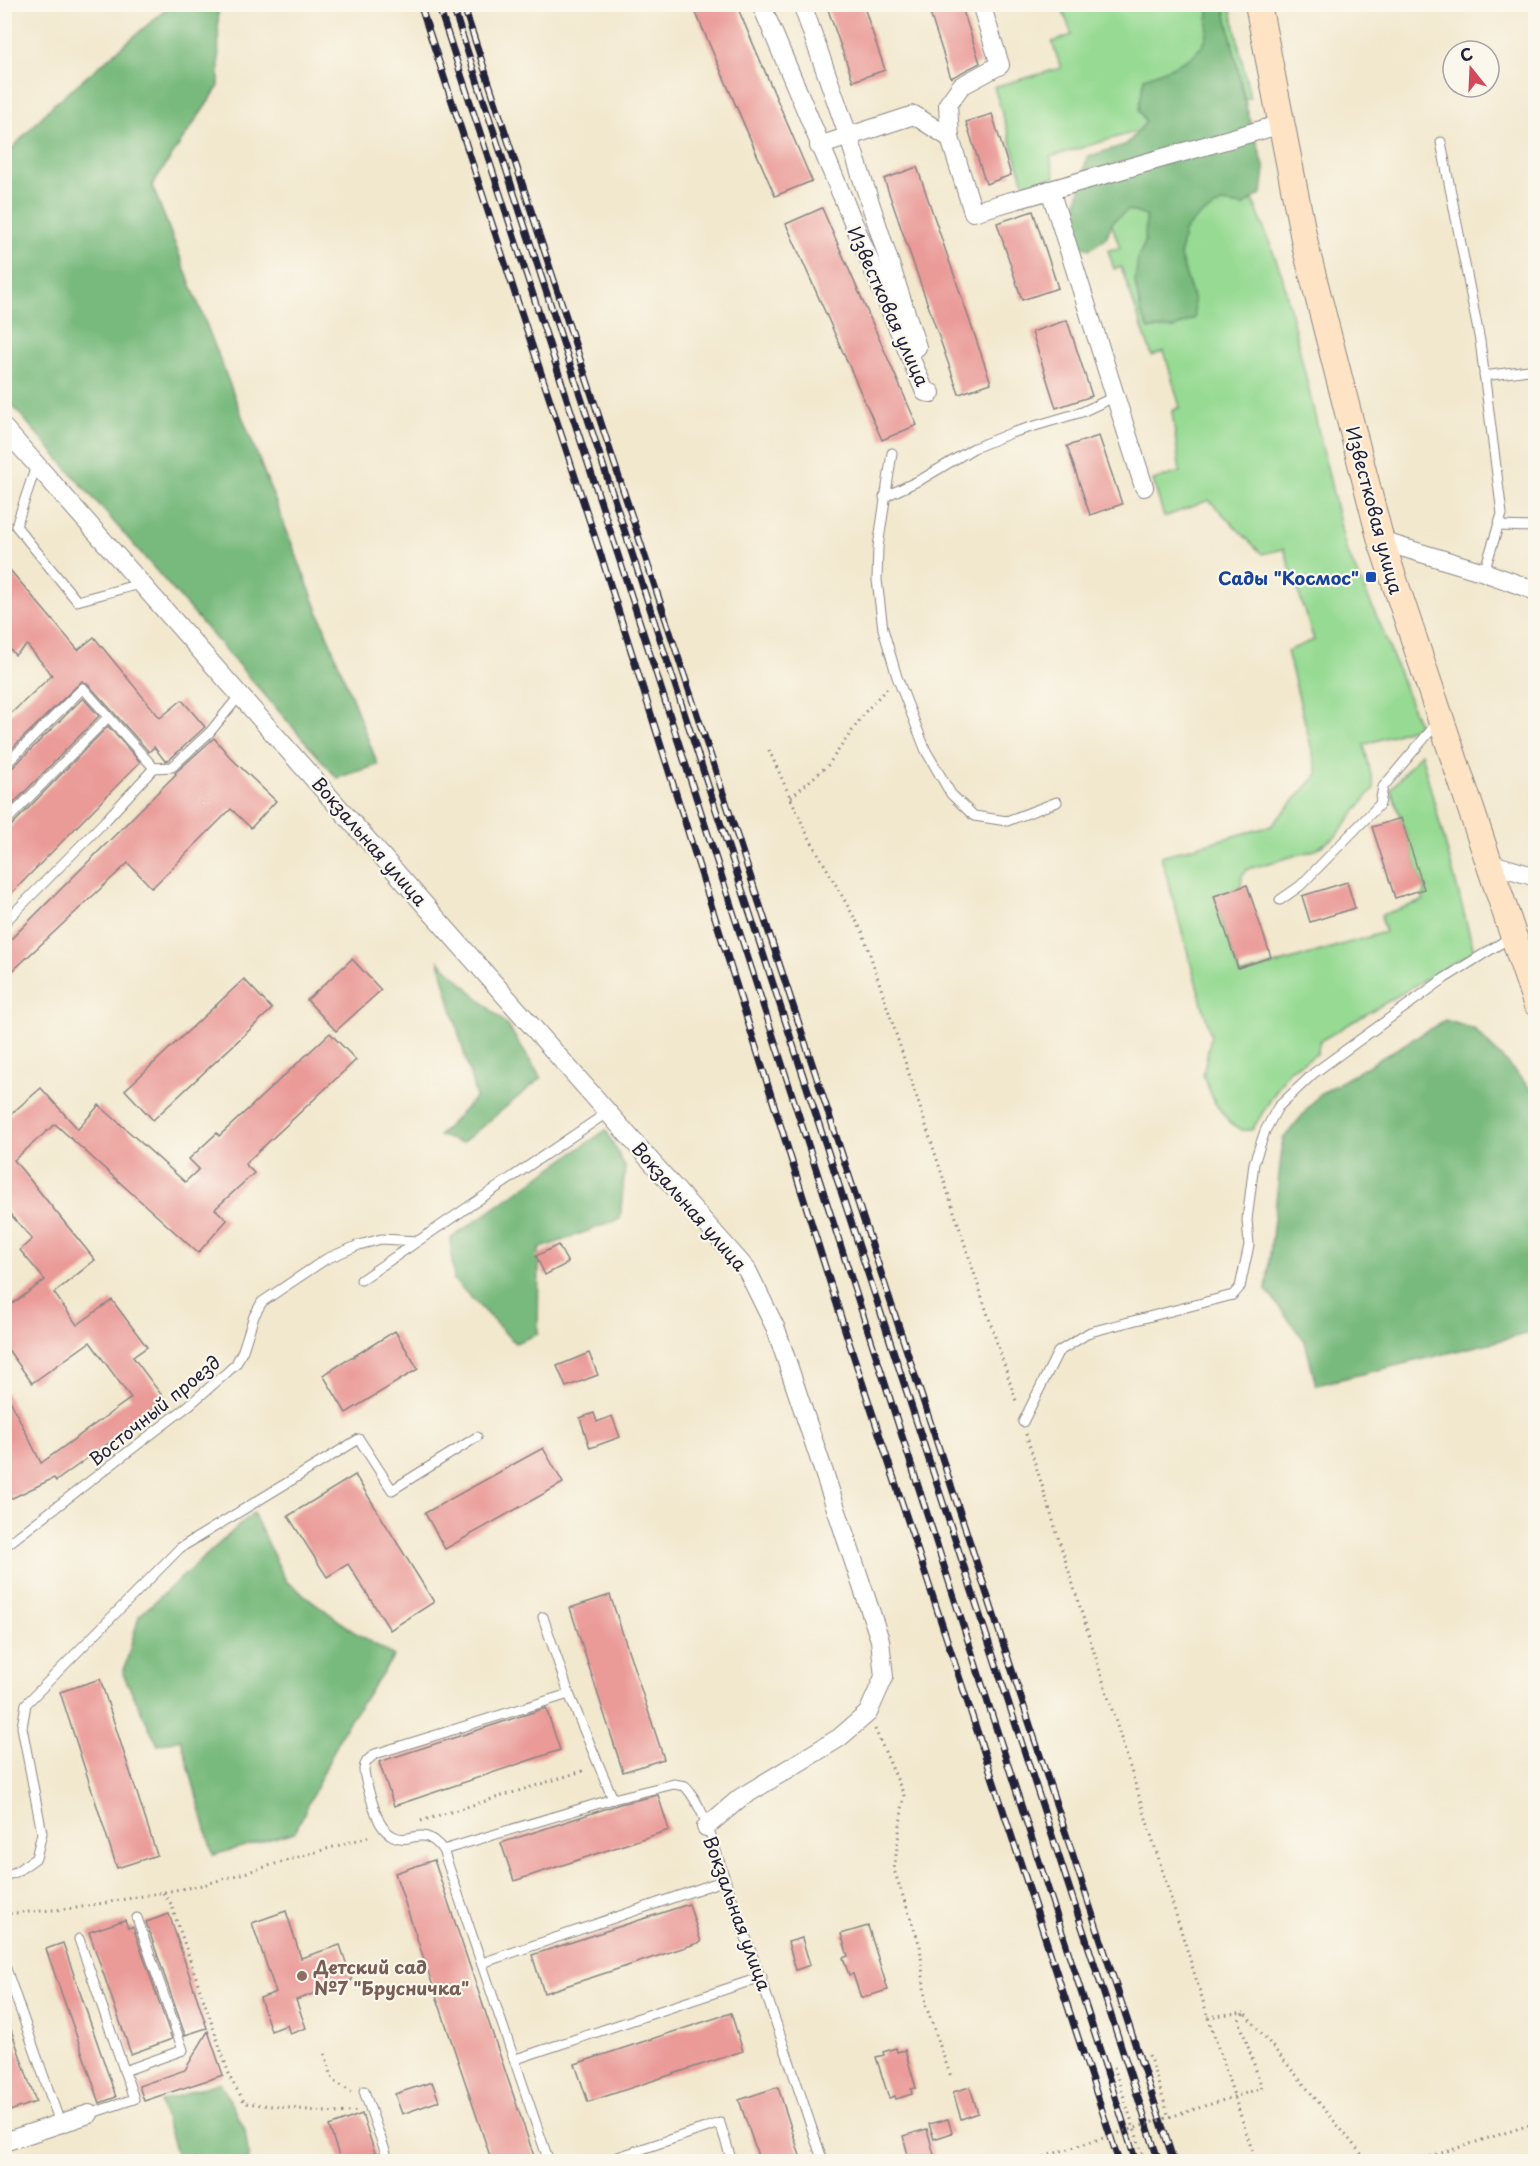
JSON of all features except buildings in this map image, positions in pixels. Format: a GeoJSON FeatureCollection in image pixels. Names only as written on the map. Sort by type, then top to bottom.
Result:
{"type":"FeatureCollection","features":[{"type":"Feature","properties":{"kind":"main road","name":"Известковая улица"},"geometry":{"type":"LineString","coordinates":[[1258,4],[1306,249],[1380,541],[1536,1003]]}},
{"type":"Feature","properties":{"kind":"street","name":"Известковая улица"},"geometry":{"type":"LineString","coordinates":[[760,4],[925,392],[932,393],[848,135],[802,4]]}},
{"type":"Feature","properties":{"kind":"street"},"geometry":{"type":"LineString","coordinates":[[981,4],[1000,65],[961,86],[948,104],[950,138],[973,212],[1282,124]]}},
{"type":"Feature","properties":{"kind":"street"},"geometry":{"type":"LineString","coordinates":[[819,146],[914,115],[950,138]]}},
{"type":"Feature","properties":{"kind":"street"},"geometry":{"type":"LineString","coordinates":[[1050,190],[1144,488]]}},
{"type":"Feature","properties":{"kind":"street","name":"Вокзальная улица"},"geometry":{"type":"LineString","coordinates":[[4,428],[747,1270],[776,1329],[880,1640],[884,1677],[868,1713],[839,1738],[740,1798],[706,1827]]}},
{"type":"Feature","properties":{"kind":"street"},"geometry":{"type":"LineString","coordinates":[[1380,541],[1484,572],[1536,591]]}},
{"type":"Feature","properties":{"kind":"street"},"geometry":{"type":"LineString","coordinates":[[1490,863],[1536,877]]}},
{"type":"Feature","properties":{"kind":"street"},"geometry":{"type":"LineString","coordinates":[[4,2142],[89,2114]]}},
{"type":"Feature","properties":{"kind":"lane"},"geometry":{"type":"LineString","coordinates":[[1441,142],[1480,341],[1502,514],[1484,572]]}},
{"type":"Feature","properties":{"kind":"lane"},"geometry":{"type":"LineString","coordinates":[[1484,376],[1536,369]]}},
{"type":"Feature","properties":{"kind":"lane"},"geometry":{"type":"LineString","coordinates":[[884,497],[922,479],[974,448],[1011,433],[1082,412],[1114,397]]}},
{"type":"Feature","properties":{"kind":"lane"},"geometry":{"type":"LineString","coordinates":[[892,453],[878,547],[878,580],[883,629],[897,677],[926,751],[951,794],[974,816],[1007,821],[1057,802]]}},
{"type":"Feature","properties":{"kind":"lane"},"geometry":{"type":"LineString","coordinates":[[37,463],[16,526],[77,601],[143,584]]}},
{"type":"Feature","properties":{"kind":"lane"},"geometry":{"type":"LineString","coordinates":[[1498,526],[1536,527]]}},
{"type":"Feature","properties":{"kind":"lane"},"geometry":{"type":"LineString","coordinates":[[4,766],[83,688],[154,768]]}},
{"type":"Feature","properties":{"kind":"lane"},"geometry":{"type":"LineString","coordinates":[[4,923],[154,768],[172,766],[210,732],[241,694]]}},
{"type":"Feature","properties":{"kind":"lane"},"geometry":{"type":"LineString","coordinates":[[4,823],[108,717]]}},
{"type":"Feature","properties":{"kind":"lane"},"geometry":{"type":"LineString","coordinates":[[1280,900],[1300,886],[1380,804],[1383,787],[1441,717]]}},
{"type":"Feature","properties":{"kind":"lane"},"geometry":{"type":"LineString","coordinates":[[1023,1422],[1058,1352],[1090,1332],[1233,1294],[1240,1287],[1249,1245],[1247,1220],[1254,1163],[1264,1131],[1278,1107],[1314,1073],[1445,978],[1513,935]]}},
{"type":"Feature","properties":{"kind":"lane"},"geometry":{"type":"LineString","coordinates":[[361,1280],[608,1112]]}},
{"type":"Feature","properties":{"kind":"lane","name":"Восточный проезд"},"geometry":{"type":"LineString","coordinates":[[4,1547],[224,1376],[236,1364],[254,1316],[262,1302],[326,1259],[359,1245],[381,1239],[418,1241]]}},
{"type":"Feature","properties":{"kind":"lane"},"geometry":{"type":"LineString","coordinates":[[4,1876],[16,1872],[36,1858],[42,1833],[22,1726],[26,1704],[180,1548],[359,1439],[392,1490],[477,1437]]}},
{"type":"Feature","properties":{"kind":"lane"},"geometry":{"type":"LineString","coordinates":[[543,1617],[568,1694],[613,1799]]}},
{"type":"Feature","properties":{"kind":"lane"},"geometry":{"type":"LineString","coordinates":[[549,2162],[516,2059],[443,1850],[435,1839],[424,1836],[396,1838],[387,1832],[381,1824],[364,1771],[366,1761],[375,1754],[568,1694]]}},
{"type":"Feature","properties":{"kind":"lane"},"geometry":{"type":"LineString","coordinates":[[443,1850],[613,1799],[674,1784],[685,1786],[694,1796],[706,1827]]}},
{"type":"Feature","properties":{"kind":"lane","name":"Вокзальная улица"},"geometry":{"type":"LineString","coordinates":[[706,1827],[762,1977],[823,2162]]}},
{"type":"Feature","properties":{"kind":"lane"},"geometry":{"type":"LineString","coordinates":[[482,1963],[725,1880]]}},
{"type":"Feature","properties":{"kind":"lane"},"geometry":{"type":"LineString","coordinates":[[124,2071],[183,2050],[137,1918]]}},
{"type":"Feature","properties":{"kind":"lane"},"geometry":{"type":"LineString","coordinates":[[79,1939],[134,2099],[89,2114]]}},
{"type":"Feature","properties":{"kind":"lane"},"geometry":{"type":"LineString","coordinates":[[4,1964],[60,2123]]}},
{"type":"Feature","properties":{"kind":"lane"},"geometry":{"type":"LineString","coordinates":[[516,2059],[762,1977]]}},
{"type":"Feature","properties":{"kind":"lane"},"geometry":{"type":"LineString","coordinates":[[364,2091],[389,2162]]}},
{"type":"Feature","properties":{"kind":"lane"},"geometry":{"type":"LineString","coordinates":[[603,2162],[720,2123],[732,2162]]}},
{"type":"Feature","properties":{"kind":"path"},"geometry":{"type":"LineString","coordinates":[[791,797],[828,765],[866,711],[897,677]]}},
{"type":"Feature","properties":{"kind":"path"},"geometry":{"type":"LineString","coordinates":[[769,750],[806,830],[863,933],[985,1302],[1208,2017],[1256,2162]]}},
{"type":"Feature","properties":{"kind":"path"},"geometry":{"type":"LineString","coordinates":[[868,1713],[904,1795],[894,1870],[920,1946],[926,2006],[951,2076]]}},
{"type":"Feature","properties":{"kind":"path"},"geometry":{"type":"LineString","coordinates":[[420,1822],[598,1766]]}},
{"type":"Feature","properties":{"kind":"path"},"geometry":{"type":"LineString","coordinates":[[4,1914],[76,1908],[203,1885],[387,1832]]}},
{"type":"Feature","properties":{"kind":"path"},"geometry":{"type":"LineString","coordinates":[[163,1893],[171,1904],[231,2080],[244,2103],[335,2114],[371,2110]]}},
{"type":"Feature","properties":{"kind":"path"},"geometry":{"type":"LineString","coordinates":[[1208,2017],[1244,2012]]}},
{"type":"Feature","properties":{"kind":"path"},"geometry":{"type":"LineString","coordinates":[[1027,2162],[1262,2088],[1239,2020],[1244,2012]]}},
{"type":"Feature","properties":{"kind":"path"},"geometry":{"type":"LineString","coordinates":[[1244,2012],[1368,2162]]}},
{"type":"Feature","properties":{"kind":"path"},"geometry":{"type":"LineString","coordinates":[[325,2054],[333,2080]]}},
{"type":"Feature","properties":{"kind":"path"},"geometry":{"type":"LineString","coordinates":[[1149,2055],[1169,2117]]}},
{"type":"Feature","properties":{"kind":"path"},"geometry":{"type":"LineString","coordinates":[[1114,2067],[1145,2162]]}},
{"type":"Feature","properties":{"kind":"path"},"geometry":{"type":"LineString","coordinates":[[1413,2162],[1536,2123]]}},
{"type":"Feature","properties":{"kind":"green space"},"geometry":{"type":"Polygon","coordinates":[[[1230,4],[1250,98],[1050,157],[1055,177],[1025,186],[994,87],[1061,68],[1052,42],[1072,35],[1061,5],[1230,4]]]}},
{"type":"Feature","properties":{"kind":"green space"},"geometry":{"type":"Polygon","coordinates":[[[171,5],[218,5],[219,86],[152,185],[378,765],[337,778],[5,397],[5,156],[52,106],[171,5]]]}},
{"type":"Feature","properties":{"kind":"green space"},"geometry":{"type":"Polygon","coordinates":[[[1207,5],[1224,5],[1247,110],[1265,169],[1262,193],[1243,206],[1222,203],[1199,216],[1184,231],[1180,256],[1194,301],[1195,318],[1175,328],[1149,329],[1141,313],[1135,282],[1138,258],[1145,242],[1146,216],[1128,210],[1113,221],[1106,238],[1090,249],[1076,242],[1073,222],[1087,157],[1127,144],[1146,122],[1139,110],[1144,78],[1182,62],[1198,50],[1207,33],[1207,5]]]}},
{"type":"Feature","properties":{"kind":"green space"},"geometry":{"type":"Polygon","coordinates":[[[1234,151],[1282,275],[1346,549],[1381,626],[1419,726],[1364,745],[1374,788],[1335,837],[1315,850],[1248,869],[1242,875],[1241,887],[1214,896],[1240,975],[1385,932],[1381,915],[1423,901],[1424,889],[1391,789],[1421,753],[1474,951],[1320,1041],[1317,1054],[1288,1071],[1252,1130],[1241,1130],[1230,1123],[1215,1103],[1203,1075],[1211,1036],[1161,856],[1271,826],[1318,774],[1287,651],[1314,640],[1284,549],[1262,554],[1209,500],[1164,517],[1153,480],[1180,472],[1172,411],[1180,407],[1164,351],[1152,356],[1121,267],[1114,269],[1108,250],[1120,248],[1101,194],[1234,151]]]}},
{"type":"Feature","properties":{"kind":"green space"},"geometry":{"type":"Polygon","coordinates":[[[439,961],[508,1026],[541,1078],[462,1143],[439,1136],[476,1097],[439,961]]]}},
{"type":"Feature","properties":{"kind":"green space"},"geometry":{"type":"Polygon","coordinates":[[[1445,1020],[1474,1029],[1535,1093],[1535,1332],[1316,1385],[1305,1341],[1266,1290],[1283,1139],[1319,1095],[1445,1020]]]}},
{"type":"Feature","properties":{"kind":"green space"},"geometry":{"type":"Polygon","coordinates":[[[606,1130],[625,1167],[620,1219],[539,1249],[538,1334],[515,1343],[454,1280],[450,1239],[606,1130]]]}},
{"type":"Feature","properties":{"kind":"green space"},"geometry":{"type":"Polygon","coordinates":[[[253,1513],[286,1581],[354,1632],[394,1656],[345,1727],[295,1832],[213,1855],[181,1739],[158,1745],[123,1674],[139,1616],[253,1513]]]}},
{"type":"Feature","properties":{"kind":"green space"},"geometry":{"type":"Polygon","coordinates":[[[220,2082],[245,2130],[249,2161],[178,2159],[160,2102],[220,2082]]]}},
{"type":"Feature","properties":{"kind":"railway"},"geometry":{"type":"LineString","coordinates":[[420,4],[604,565],[845,1330],[1119,2162]]}},
{"type":"Feature","properties":{"kind":"railway"},"geometry":{"type":"LineString","coordinates":[[438,4],[1136,2162]]}},
{"type":"Feature","properties":{"kind":"railway"},"geometry":{"type":"LineString","coordinates":[[452,4],[1159,2162]]}},
{"type":"Feature","properties":{"kind":"railway"},"geometry":{"type":"LineString","coordinates":[[463,4],[1174,2162]]}},
{"type":"Feature","properties":{"kind":"place","name":"Сады \"Космос\""},"geometry":{"type":"Point","coordinates":[1371,577]}},
{"type":"Feature","properties":{"kind":"place","name":"Детский сад №7 \"Брусничка\""},"geometry":{"type":"Point","coordinates":[302,1976]}}]}
